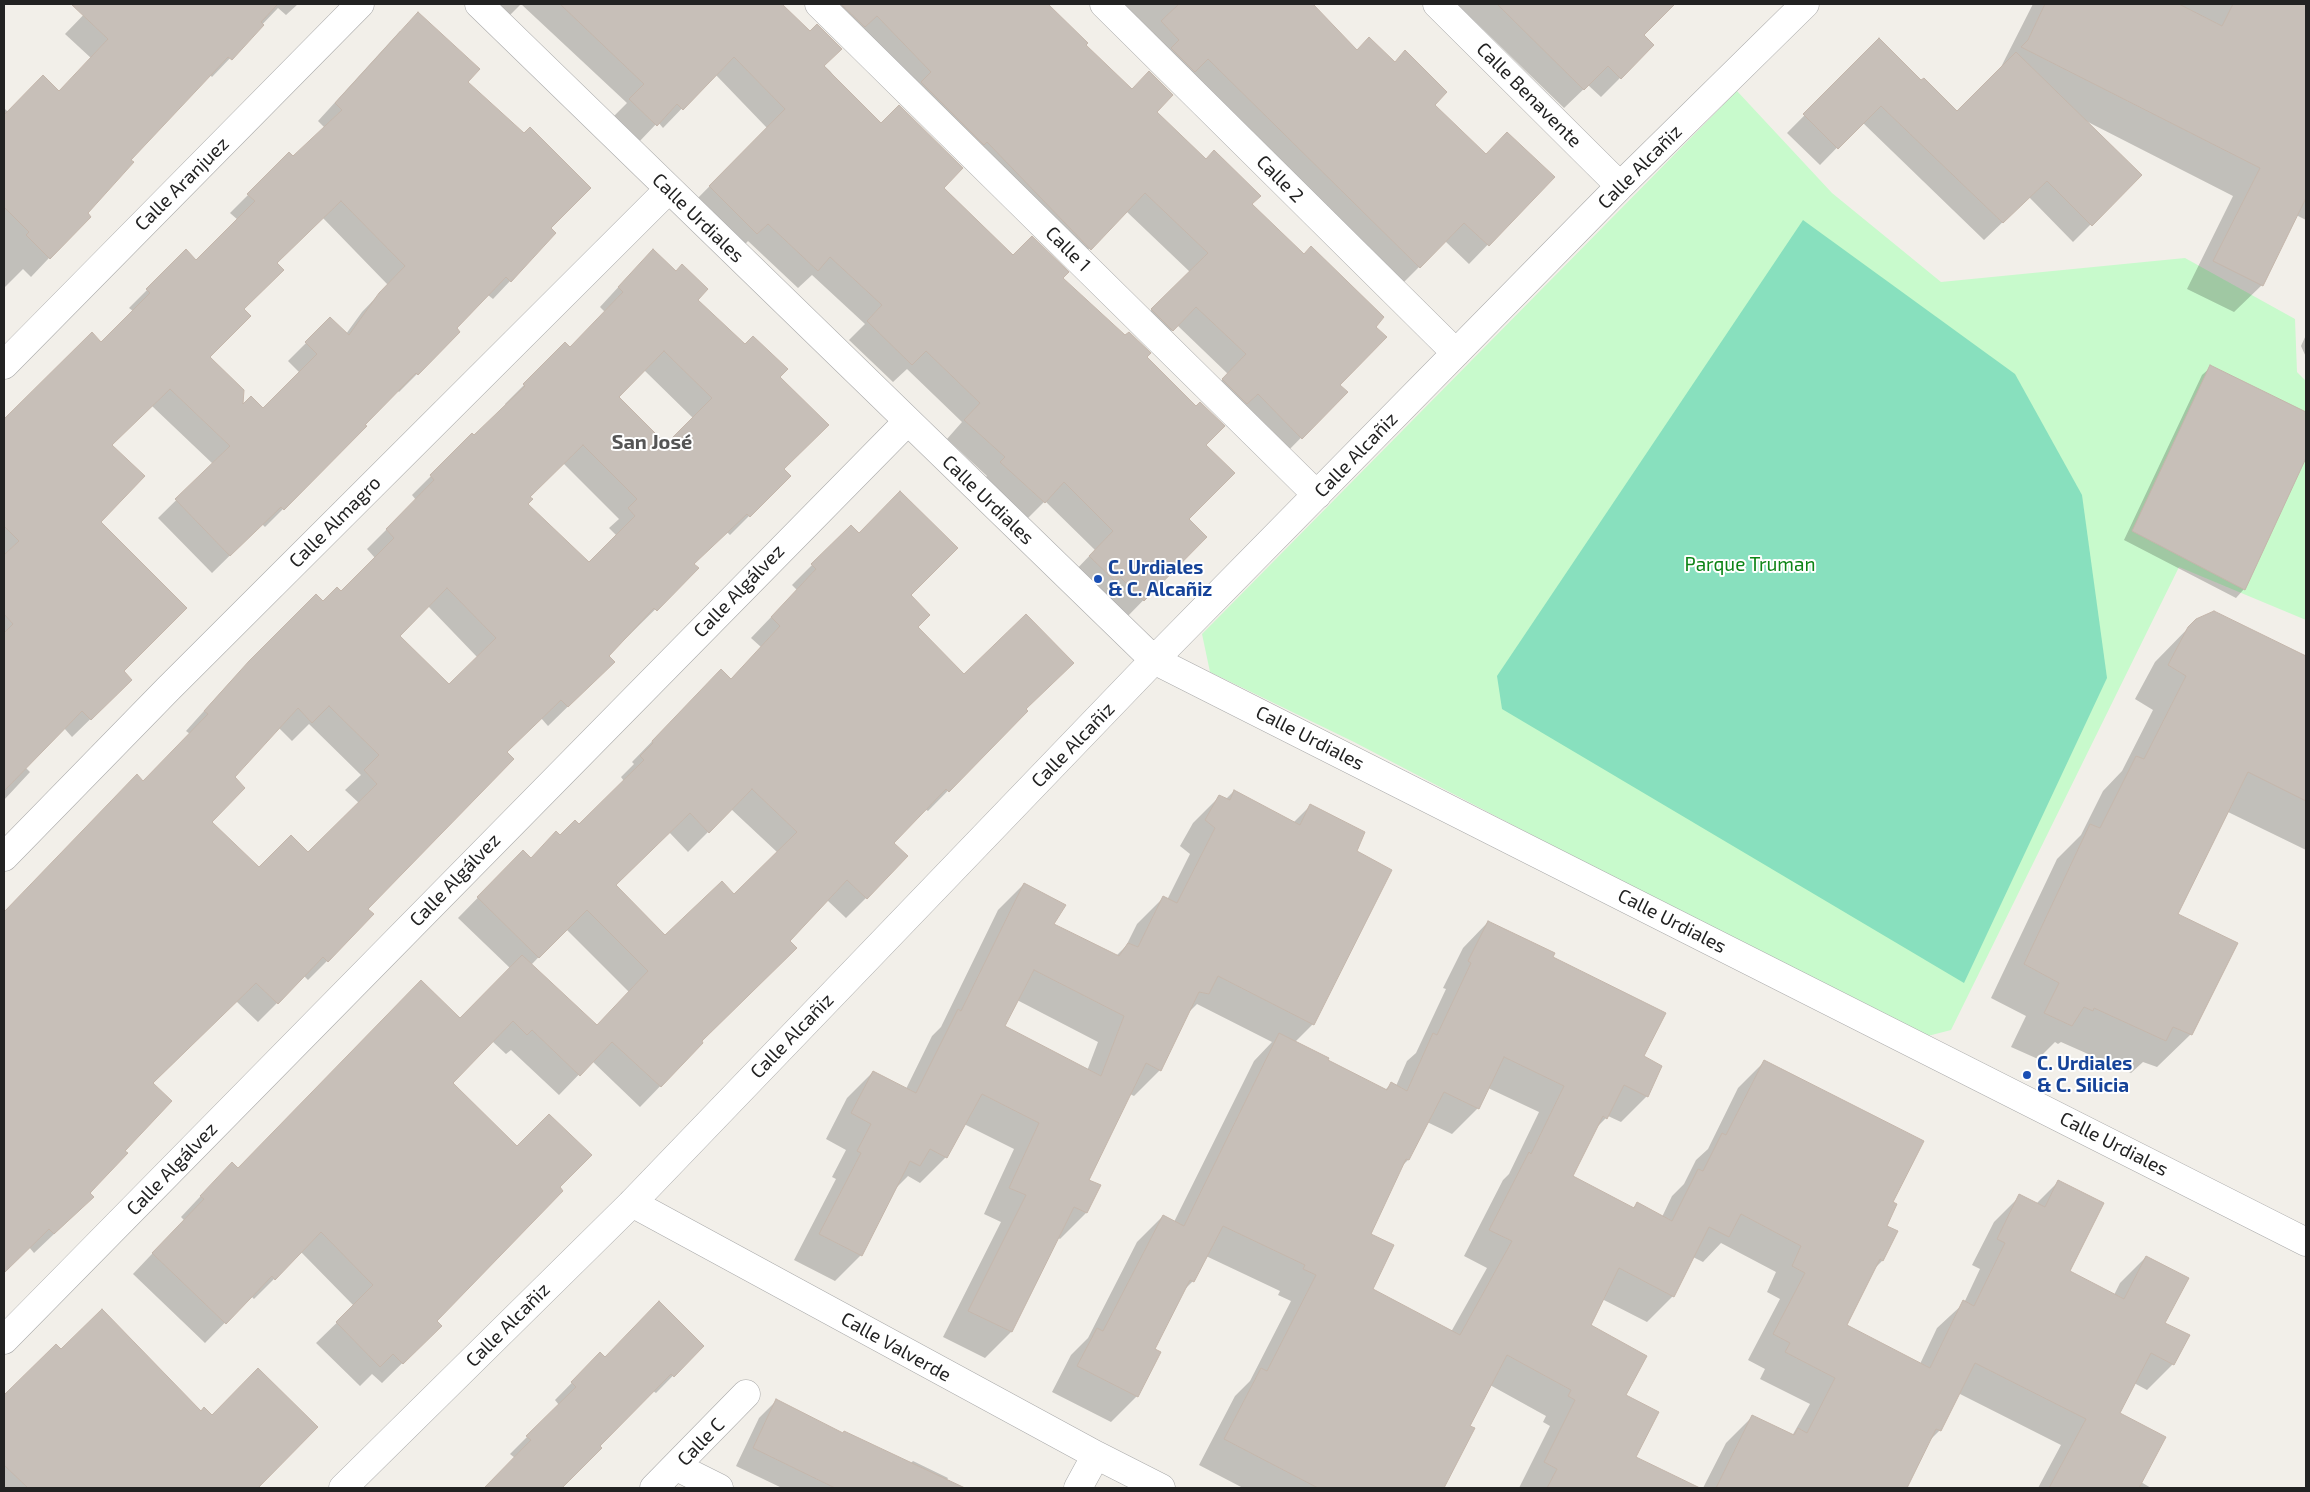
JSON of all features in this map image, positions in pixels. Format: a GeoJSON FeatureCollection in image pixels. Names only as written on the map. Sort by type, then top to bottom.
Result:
{"type":"FeatureCollection","features":[{"type":"Feature","properties":{"kind":"street","name":"Calle Aranjuez"},"geometry":{"type":"LineString","coordinates":[[4,365],[360,4]]}},
{"type":"Feature","properties":{"kind":"street","name":"Calle Urdiales"},"geometry":{"type":"LineString","coordinates":[[479,4],[668,190],[1154,660],[2306,1242]]}},
{"type":"Feature","properties":{"kind":"street","name":"Calle 1"},"geometry":{"type":"LineString","coordinates":[[819,4],[1317,495]]}},
{"type":"Feature","properties":{"kind":"street","name":"Calle 2"},"geometry":{"type":"LineString","coordinates":[[1104,4],[1456,353]]}},
{"type":"Feature","properties":{"kind":"street","name":"Calle Benavente"},"geometry":{"type":"LineString","coordinates":[[1438,4],[1620,186]]}},
{"type":"Feature","properties":{"kind":"street","name":"Calle Alcañiz"},"geometry":{"type":"LineString","coordinates":[[343,1488],[632,1203],[1154,660],[1620,186],[1792,8]]}},
{"type":"Feature","properties":{"kind":"street","name":"Calle Almagro"},"geometry":{"type":"LineString","coordinates":[[4,857],[168,689],[668,190]]}},
{"type":"Feature","properties":{"kind":"street","name":"Calle Algálvez"},"geometry":{"type":"LineString","coordinates":[[4,1340],[908,421]]}},
{"type":"Feature","properties":{"kind":"street","name":"Calle Valverde"},"geometry":{"type":"LineString","coordinates":[[632,1203],[1096,1455],[1161,1488]]}},
{"type":"Feature","properties":{"kind":"street","name":"Calle C"},"geometry":{"type":"LineString","coordinates":[[654,1488],[677,1467],[746,1394]]}},
{"type":"Feature","properties":{"kind":"street"},"geometry":{"type":"LineString","coordinates":[[1078,1488],[1096,1455]]}},
{"type":"Feature","properties":{"kind":"street"},"geometry":{"type":"LineString","coordinates":[[677,1467],[719,1488]]}},
{"type":"Feature","properties":{"kind":"green space","name":"Parque Truman"},"geometry":{"type":"Polygon","coordinates":[[[1737,91],[1832,193],[1941,282],[2185,258],[2295,319],[2297,372],[2306,381],[2306,620],[2179,567],[1951,1030],[1920,1038],[1354,742],[1210,672],[1202,634],[1737,91]]]}},
{"type":"Feature","properties":{"kind":"green space"},"geometry":{"type":"Polygon","coordinates":[[[1803,220],[2015,374],[2082,495],[2107,678],[1964,983],[1502,709],[1497,676],[1803,220]]]}},
{"type":"Feature","properties":{"kind":"building"},"geometry":{"type":"Polygon","coordinates":[[[71,4],[278,4],[261,22],[264,25],[232,60],[228,57],[131,160],[134,162],[88,213],[91,217],[50,259],[26,235],[29,232],[4,207],[4,115],[43,75],[59,91],[108,39],[71,4]]]}},
{"type":"Feature","properties":{"kind":"building"},"geometry":{"type":"Polygon","coordinates":[[[560,4],[782,4],[810,31],[817,24],[842,49],[824,66],[881,123],[899,105],[963,168],[944,188],[1013,255],[1032,236],[1069,272],[1063,278],[1125,335],[1129,332],[1151,353],[1147,357],[1196,406],[1200,402],[1225,426],[1206,445],[1235,473],[1189,519],[1207,537],[1144,601],[1120,577],[1115,581],[1089,556],[1113,531],[1064,482],[1045,503],[1000,462],[1005,457],[964,420],[980,403],[926,351],[912,365],[867,321],[882,305],[830,257],[818,271],[768,224],[757,234],[709,186],[785,109],[734,57],[683,110],[677,104],[657,126],[629,99],[644,84],[560,4]]]}},
{"type":"Feature","properties":{"kind":"building"},"geometry":{"type":"Polygon","coordinates":[[[841,4],[1048,4],[1088,43],[1086,45],[1132,89],[1149,71],[1173,95],[1157,112],[1206,159],[1214,150],[1261,196],[1252,204],[1304,254],[1311,246],[1384,317],[1376,327],[1387,337],[1340,385],[1348,392],[1302,439],[1258,394],[1247,404],[1222,379],[1246,354],[1196,307],[1173,331],[1151,309],[1208,253],[1145,193],[1091,250],[987,142],[984,145],[921,82],[931,72],[877,16],[865,27],[841,4]]]}},
{"type":"Feature","properties":{"kind":"building"},"geometry":{"type":"Polygon","coordinates":[[[1179,4],[1313,4],[1357,50],[1369,37],[1395,62],[1405,50],[1447,92],[1435,105],[1486,154],[1507,132],[1555,177],[1489,246],[1464,223],[1420,268],[1208,59],[1195,72],[1171,48],[1179,40],[1161,21],[1179,4]]]}},
{"type":"Feature","properties":{"kind":"building"},"geometry":{"type":"Polygon","coordinates":[[[1497,4],[1675,4],[1644,35],[1654,45],[1621,79],[1608,66],[1584,90],[1497,4]]]}},
{"type":"Feature","properties":{"kind":"building"},"geometry":{"type":"Polygon","coordinates":[[[2045,4],[2179,4],[2222,26],[2233,4],[2306,4],[2306,198],[2263,286],[2213,261],[2260,168],[2021,47],[2028,40],[2045,4]]]}},
{"type":"Feature","properties":{"kind":"building"},"geometry":{"type":"Polygon","coordinates":[[[418,12],[480,69],[468,82],[524,133],[530,127],[591,188],[551,228],[556,233],[511,282],[506,277],[457,328],[460,332],[418,375],[416,373],[284,510],[281,507],[230,556],[175,499],[230,446],[170,389],[112,445],[145,476],[101,522],[187,608],[124,671],[132,680],[91,720],[82,711],[4,791],[4,633],[13,624],[4,614],[4,555],[19,541],[4,526],[4,419],[92,332],[101,342],[150,293],[146,289],[186,249],[196,260],[255,201],[247,194],[289,152],[293,156],[342,110],[335,103],[418,12]],[[341,201],[277,263],[284,270],[244,309],[251,316],[210,357],[244,390],[243,404],[251,396],[263,408],[317,354],[305,342],[330,317],[349,335],[379,293],[405,266],[341,201]]]}},
{"type":"Feature","properties":{"kind":"building"},"geometry":{"type":"Polygon","coordinates":[[[1879,38],[1921,80],[1924,78],[1957,111],[2016,52],[2142,175],[2092,226],[2047,181],[2003,223],[1881,106],[1838,149],[1803,114],[1879,38]]]}},
{"type":"Feature","properties":{"kind":"building"},"geometry":{"type":"Polygon","coordinates":[[[653,249],[676,271],[682,264],[708,289],[698,300],[745,344],[753,336],[788,369],[780,377],[829,425],[784,469],[791,476],[750,517],[747,514],[694,564],[699,568],[657,611],[654,608],[609,656],[615,662],[568,707],[561,700],[507,752],[514,759],[368,909],[374,914],[328,962],[323,957],[278,1004],[256,983],[153,1083],[172,1101],[125,1151],[128,1153],[90,1193],[94,1197],[54,1234],[49,1229],[4,1273],[4,912],[137,774],[143,781],[208,714],[204,711],[249,661],[316,594],[323,601],[337,587],[341,591],[394,538],[386,529],[434,480],[430,475],[472,433],[474,435],[525,386],[523,384],[565,342],[570,347],[623,292],[618,287],[653,249]],[[664,351],[619,397],[666,444],[712,398],[664,351]],[[583,445],[530,497],[533,499],[528,504],[589,562],[635,516],[628,508],[637,499],[583,445]],[[447,588],[400,636],[449,684],[496,638],[447,588]],[[329,706],[312,723],[298,708],[235,777],[245,788],[212,822],[259,867],[291,835],[308,852],[377,784],[364,770],[379,755],[329,706]]]}},
{"type":"Feature","properties":{"kind":"building"},"geometry":{"type":"Polygon","coordinates":[[[2210,365],[2306,412],[2306,458],[2245,590],[2132,531],[2210,365]]]}},
{"type":"Feature","properties":{"kind":"building"},"geometry":{"type":"Polygon","coordinates":[[[900,491],[958,548],[911,595],[930,615],[918,627],[964,674],[1026,614],[1074,663],[1026,709],[1028,711],[949,792],[946,789],[894,843],[908,856],[867,899],[847,880],[790,941],[797,948],[702,1041],[703,1043],[661,1087],[612,1042],[580,1076],[532,1030],[527,1035],[513,1021],[453,1083],[517,1146],[549,1114],[592,1155],[560,1187],[563,1191],[437,1321],[442,1326],[403,1364],[393,1354],[380,1367],[336,1322],[373,1285],[321,1232],[275,1280],[272,1276],[226,1324],[152,1253],[204,1199],[200,1196],[232,1162],[238,1168],[421,980],[460,1018],[522,955],[597,1025],[648,971],[587,910],[539,958],[477,897],[523,850],[531,858],[556,831],[560,835],[575,820],[579,824],[644,760],[640,756],[653,743],[652,741],[721,669],[731,679],[780,626],[771,617],[816,569],[811,564],[851,525],[859,533],[900,491]],[[752,789],[709,833],[690,813],[616,885],[665,935],[722,881],[734,894],[797,832],[752,789]]]}},
{"type":"Feature","properties":{"kind":"building"},"geometry":{"type":"Polygon","coordinates":[[[2214,611],[2306,656],[2306,801],[2248,772],[2178,914],[2238,943],[2192,1035],[2173,1027],[2166,1041],[2094,1008],[2093,1011],[2084,1007],[2072,1026],[2044,1013],[2059,983],[2024,964],[2090,824],[2100,828],[2136,756],[2144,759],[2186,676],[2168,665],[2188,627],[2196,619],[2214,611]]]}},
{"type":"Feature","properties":{"kind":"building"},"geometry":{"type":"Polygon","coordinates":[[[1234,790],[1300,825],[1310,804],[1365,832],[1357,851],[1392,870],[1314,1025],[1218,976],[1209,994],[1199,992],[1161,1071],[1146,1063],[1089,1180],[1101,1185],[1087,1213],[1074,1207],[1012,1332],[968,1311],[1026,1195],[1009,1188],[1039,1123],[982,1094],[947,1158],[930,1149],[920,1166],[910,1161],[862,1256],[819,1234],[861,1153],[857,1151],[871,1124],[851,1113],[873,1071],[916,1093],[958,1009],[961,1011],[1024,883],[1066,905],[1054,924],[1119,956],[1128,943],[1138,947],[1163,896],[1177,903],[1215,828],[1205,820],[1219,795],[1230,800],[1234,790]],[[1034,970],[1005,1026],[1101,1076],[1124,1016],[1034,970]]]}},
{"type":"Feature","properties":{"kind":"building"},"geometry":{"type":"Polygon","coordinates":[[[1488,921],[1555,953],[1553,957],[1666,1013],[1644,1056],[1662,1066],[1648,1097],[1624,1085],[1607,1119],[1603,1116],[1573,1176],[1634,1208],[1637,1202],[1672,1221],[1698,1169],[1703,1171],[1722,1133],[1726,1135],[1764,1060],[1924,1141],[1893,1202],[1897,1204],[1887,1226],[1898,1231],[1883,1261],[1880,1259],[1847,1325],[1930,1368],[1963,1300],[1974,1306],[2005,1243],[1997,1239],[2019,1194],[2045,1207],[2058,1180],[2104,1203],[2070,1271],[2124,1299],[2146,1256],[2189,1278],[2165,1323],[2190,1335],[2174,1365],[2151,1353],[2120,1413],[2166,1437],[2139,1488],[2049,1488],[2086,1419],[1975,1363],[1941,1431],[1936,1429],[1907,1488],[1716,1488],[1752,1415],[1794,1435],[1798,1428],[1807,1433],[1835,1378],[1785,1352],[1790,1343],[1773,1334],[1805,1273],[1792,1266],[1801,1246],[1741,1214],[1729,1237],[1709,1227],[1674,1297],[1619,1268],[1591,1325],[1647,1356],[1626,1395],[1659,1412],[1636,1457],[1700,1488],[1547,1488],[1557,1469],[1544,1462],[1575,1400],[1568,1396],[1571,1390],[1507,1355],[1470,1426],[1475,1428],[1444,1488],[1318,1488],[1224,1439],[1261,1368],[1267,1371],[1316,1275],[1303,1269],[1305,1265],[1223,1226],[1194,1282],[1190,1280],[1155,1349],[1161,1352],[1138,1397],[1077,1366],[1097,1328],[1103,1331],[1163,1215],[1184,1226],[1279,1033],[1387,1090],[1391,1082],[1407,1091],[1433,1033],[1437,1035],[1471,963],[1468,961],[1488,921]],[[1504,1057],[1479,1109],[1444,1092],[1409,1160],[1406,1159],[1371,1234],[1394,1245],[1373,1289],[1460,1335],[1512,1241],[1489,1230],[1529,1152],[1531,1154],[1564,1086],[1504,1057]]]}},
{"type":"Feature","properties":{"kind":"building"},"geometry":{"type":"Polygon","coordinates":[[[659,1301],[704,1346],[674,1377],[671,1374],[600,1446],[602,1448],[562,1488],[484,1488],[531,1440],[526,1436],[576,1387],[571,1382],[600,1352],[605,1357],[659,1301]]]}},
{"type":"Feature","properties":{"kind":"building"},"geometry":{"type":"Polygon","coordinates":[[[102,1309],[201,1411],[204,1407],[212,1415],[258,1368],[318,1427],[258,1488],[28,1488],[4,1465],[4,1395],[56,1344],[61,1349],[102,1309]]]}},
{"type":"Feature","properties":{"kind":"building"},"geometry":{"type":"Polygon","coordinates":[[[776,1399],[843,1433],[844,1431],[965,1488],[835,1488],[753,1448],[776,1399]]]}},
{"type":"Feature","properties":{"kind":"place","name":"C. Urdiales & C. Alcañiz"},"geometry":{"type":"Point","coordinates":[1098,579]}},
{"type":"Feature","properties":{"kind":"place","name":"C. Urdiales & C. Silicia"},"geometry":{"type":"Point","coordinates":[2027,1075]}},
{"type":"Feature","properties":{"kind":"district","name":"San José"},"geometry":{"type":"Point","coordinates":[652,442]}}]}
